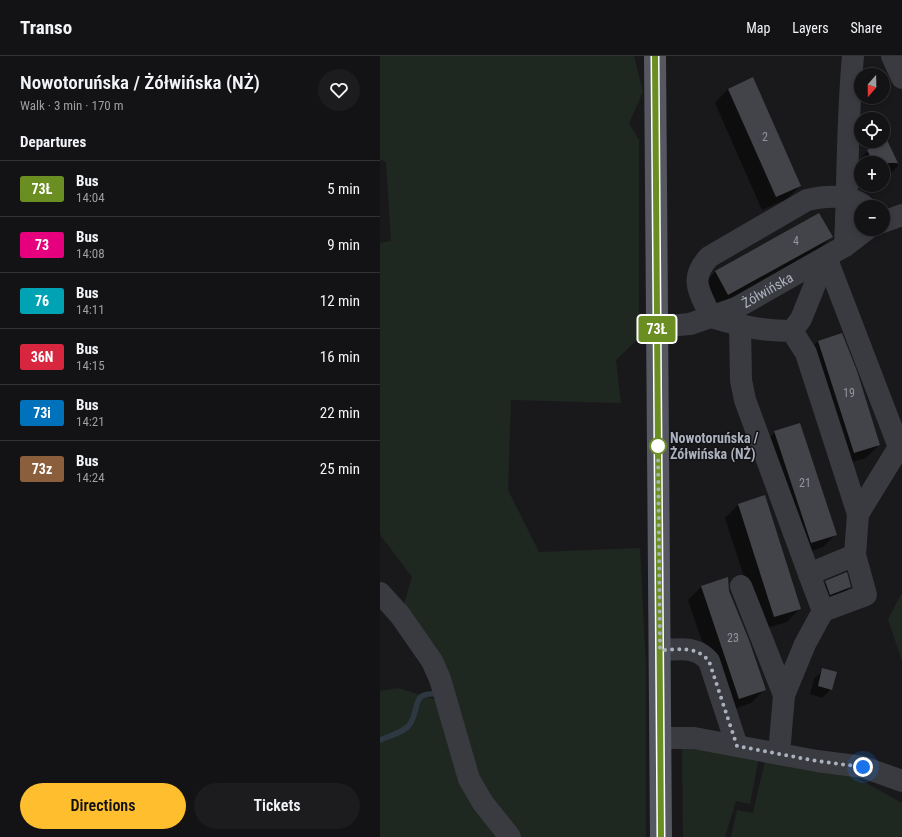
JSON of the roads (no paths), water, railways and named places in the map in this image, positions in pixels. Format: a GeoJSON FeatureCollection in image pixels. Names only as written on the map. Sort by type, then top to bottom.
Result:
{"type":"FeatureCollection","features":[{"type":"Feature","properties":{"kind":"main road"},"geometry":{"type":"LineString","coordinates":[[655,56],[662,837]]}},
{"type":"Feature","properties":{"kind":"street"},"geometry":{"type":"LineString","coordinates":[[853,56],[848,100],[856,200]]}},
{"type":"Feature","properties":{"kind":"street"},"geometry":{"type":"LineString","coordinates":[[892,56],[902,78]]}},
{"type":"Feature","properties":{"kind":"street"},"geometry":{"type":"LineString","coordinates":[[792,331],[766,331],[740,326],[711,317],[701,294],[696,277],[700,267],[709,257],[807,200],[824,196],[854,203]]}},
{"type":"Feature","properties":{"kind":"street"},"geometry":{"type":"LineString","coordinates":[[845,246],[854,211]]}},
{"type":"Feature","properties":{"kind":"street"},"geometry":{"type":"LineString","coordinates":[[890,219],[902,215]]}},
{"type":"Feature","properties":{"kind":"street","name":"Żółwińska"},"geometry":{"type":"LineString","coordinates":[[657,326],[690,324],[736,308],[845,246],[858,236]]}},
{"type":"Feature","properties":{"kind":"street"},"geometry":{"type":"LineString","coordinates":[[792,331],[801,319],[826,257]]}},
{"type":"Feature","properties":{"kind":"street"},"geometry":{"type":"LineString","coordinates":[[826,257],[900,445],[858,514]]}},
{"type":"Feature","properties":{"kind":"street"},"geometry":{"type":"LineString","coordinates":[[740,326],[741,380],[745,400],[823,611]]}},
{"type":"Feature","properties":{"kind":"street"},"geometry":{"type":"LineString","coordinates":[[780,754],[784,695],[805,644],[823,611],[866,595],[855,555],[858,514],[806,353],[792,331]]}},
{"type":"Feature","properties":{"kind":"street"},"geometry":{"type":"LineString","coordinates":[[809,574],[855,555]]}},
{"type":"Feature","properties":{"kind":"street"},"geometry":{"type":"LineString","coordinates":[[741,586],[784,695]]}},
{"type":"Feature","properties":{"kind":"street"},"geometry":{"type":"LineString","coordinates":[[380,592],[400,615],[432,661],[440,679],[469,779],[483,804],[510,837]]}},
{"type":"Feature","properties":{"kind":"street"},"geometry":{"type":"LineString","coordinates":[[660,650],[694,650],[702,652],[709,661],[737,746]]}},
{"type":"Feature","properties":{"kind":"street"},"geometry":{"type":"LineString","coordinates":[[661,738],[694,738],[817,761],[863,767],[902,781]]}},
{"type":"Feature","properties":{"kind":"waterway"},"geometry":{"type":"LineString","coordinates":[[380,740],[401,732],[408,727],[420,697],[424,695],[440,694]]}},
{"type":"Feature","properties":{"kind":"place","name":"Nowotoruńska / Żółwińska (NŻ)"},"geometry":{"type":"Point","coordinates":[658,446]}}]}
